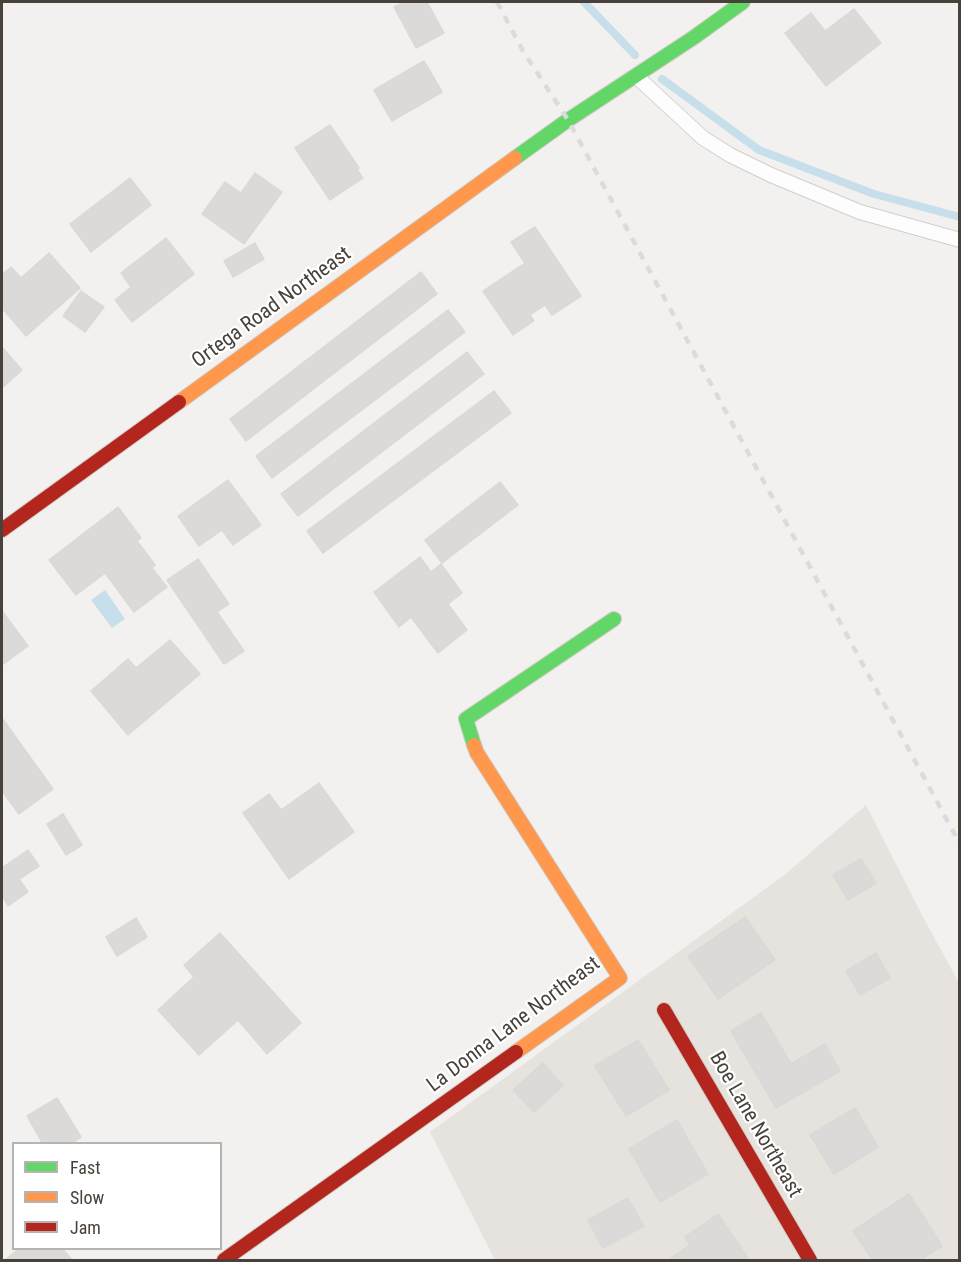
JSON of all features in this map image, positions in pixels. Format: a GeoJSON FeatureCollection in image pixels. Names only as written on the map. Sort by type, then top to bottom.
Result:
{"type":"FeatureCollection","features":[{"type":"Feature","properties":{"kind":"street","name":"Ortega Road Northeast"},"geometry":{"type":"LineString","coordinates":[[2,530],[568,120],[693,38],[743,2]]}},
{"type":"Feature","properties":{"kind":"street","name":"La Donna Lane Northeast"},"geometry":{"type":"LineString","coordinates":[[224,1260],[620,978],[477,753],[466,718],[614,619]]}},
{"type":"Feature","properties":{"kind":"street","name":"Boe Lane Northeast"},"geometry":{"type":"LineString","coordinates":[[664,1010],[810,1260]]}},
{"type":"Feature","properties":{"kind":"lane"},"geometry":{"type":"LineString","coordinates":[[635,75],[703,138],[730,155],[771,175],[860,212],[960,240]]}},
{"type":"Feature","properties":{"kind":"shaded area"},"geometry":{"type":"Polygon","coordinates":[[[866,805],[959,983],[959,1260],[495,1260],[430,1132],[783,876],[866,805]]]}},
{"type":"Feature","properties":{"kind":"water"},"geometry":{"type":"Polygon","coordinates":[[[105,590],[125,619],[112,628],[91,600],[105,590]]]}},
{"type":"Feature","properties":{"kind":"building"},"geometry":{"type":"Polygon","coordinates":[[[404,2],[427,2],[444,33],[416,48],[394,7],[404,2]]]}},
{"type":"Feature","properties":{"kind":"building"},"geometry":{"type":"Polygon","coordinates":[[[854,9],[881,43],[826,86],[785,33],[811,13],[825,31],[854,9]]]}},
{"type":"Feature","properties":{"kind":"building"},"geometry":{"type":"Polygon","coordinates":[[[424,61],[442,92],[392,121],[374,90],[424,61]]]}},
{"type":"Feature","properties":{"kind":"building"},"geometry":{"type":"Polygon","coordinates":[[[330,125],[359,168],[357,170],[363,178],[330,200],[295,148],[330,125]]]}},
{"type":"Feature","properties":{"kind":"building"},"geometry":{"type":"Polygon","coordinates":[[[255,173],[282,192],[244,244],[202,214],[225,182],[241,193],[255,173]]]}},
{"type":"Feature","properties":{"kind":"building"},"geometry":{"type":"Polygon","coordinates":[[[130,178],[151,205],[91,252],[70,224],[130,178]]]}},
{"type":"Feature","properties":{"kind":"building"},"geometry":{"type":"Polygon","coordinates":[[[535,227],[581,296],[552,315],[545,305],[530,315],[534,321],[513,335],[483,291],[525,263],[511,242],[535,227]]]}},
{"type":"Feature","properties":{"kind":"building"},"geometry":{"type":"Polygon","coordinates":[[[166,238],[194,274],[132,322],[115,300],[131,287],[121,273],[166,238]]]}},
{"type":"Feature","properties":{"kind":"building"},"geometry":{"type":"Polygon","coordinates":[[[255,243],[264,259],[233,277],[224,261],[255,243]]]}},
{"type":"Feature","properties":{"kind":"building"},"geometry":{"type":"Polygon","coordinates":[[[49,253],[80,288],[26,336],[2,308],[2,275],[11,267],[21,278],[49,253]]]}},
{"type":"Feature","properties":{"kind":"building"},"geometry":{"type":"Polygon","coordinates":[[[421,272],[437,294],[246,441],[230,419],[421,272]]]}},
{"type":"Feature","properties":{"kind":"building"},"geometry":{"type":"Polygon","coordinates":[[[81,291],[104,307],[85,332],[63,316],[81,291]]]}},
{"type":"Feature","properties":{"kind":"building"},"geometry":{"type":"Polygon","coordinates":[[[448,310],[465,332],[272,478],[256,456],[448,310]]]}},
{"type":"Feature","properties":{"kind":"building"},"geometry":{"type":"Polygon","coordinates":[[[2,347],[22,370],[2,388],[2,347]]]}},
{"type":"Feature","properties":{"kind":"building"},"geometry":{"type":"Polygon","coordinates":[[[467,352],[484,374],[298,516],[281,494],[467,352]]]}},
{"type":"Feature","properties":{"kind":"building"},"geometry":{"type":"Polygon","coordinates":[[[494,391],[511,413],[323,553],[307,531],[494,391]]]}},
{"type":"Feature","properties":{"kind":"building"},"geometry":{"type":"Polygon","coordinates":[[[228,480],[261,525],[233,545],[222,530],[199,546],[178,516],[228,480]]]}},
{"type":"Feature","properties":{"kind":"building"},"geometry":{"type":"Polygon","coordinates":[[[500,482],[518,505],[442,563],[425,540],[500,482]]]}},
{"type":"Feature","properties":{"kind":"building"},"geometry":{"type":"Polygon","coordinates":[[[118,507],[141,538],[137,541],[155,565],[152,568],[167,587],[134,612],[105,573],[76,595],[49,560],[118,507]]]}},
{"type":"Feature","properties":{"kind":"building"},"geometry":{"type":"Polygon","coordinates":[[[420,557],[431,572],[441,564],[462,593],[448,604],[467,630],[438,653],[411,617],[399,627],[374,592],[420,557]]]}},
{"type":"Feature","properties":{"kind":"building"},"geometry":{"type":"Polygon","coordinates":[[[198,559],[229,604],[217,612],[244,651],[224,664],[167,580],[198,559]]]}},
{"type":"Feature","properties":{"kind":"building"},"geometry":{"type":"Polygon","coordinates":[[[2,611],[28,646],[2,665],[2,611]]]}},
{"type":"Feature","properties":{"kind":"building"},"geometry":{"type":"Polygon","coordinates":[[[170,640],[200,674],[128,735],[91,691],[128,659],[136,668],[170,640]]]}},
{"type":"Feature","properties":{"kind":"building"},"geometry":{"type":"Polygon","coordinates":[[[2,718],[53,789],[19,814],[2,791],[2,718]]]}},
{"type":"Feature","properties":{"kind":"building"},"geometry":{"type":"Polygon","coordinates":[[[319,783],[354,832],[289,879],[243,813],[269,794],[281,810],[319,783]]]}},
{"type":"Feature","properties":{"kind":"building"},"geometry":{"type":"Polygon","coordinates":[[[63,814],[82,845],[66,855],[47,824],[63,814]]]}},
{"type":"Feature","properties":{"kind":"building"},"geometry":{"type":"Polygon","coordinates":[[[28,850],[39,866],[19,879],[28,892],[8,906],[2,895],[2,868],[28,850]]]}},
{"type":"Feature","properties":{"kind":"building"},"geometry":{"type":"Polygon","coordinates":[[[861,859],[876,883],[848,900],[833,875],[861,859]]]}},
{"type":"Feature","properties":{"kind":"building"},"geometry":{"type":"Polygon","coordinates":[[[745,917],[775,960],[718,999],[688,956],[745,917]]]}},
{"type":"Feature","properties":{"kind":"building"},"geometry":{"type":"Polygon","coordinates":[[[136,918],[147,937],[117,956],[106,937],[136,918]]]}},
{"type":"Feature","properties":{"kind":"building"},"geometry":{"type":"Polygon","coordinates":[[[220,933],[301,1023],[267,1054],[238,1020],[199,1055],[158,1010],[194,977],[184,965],[220,933]]]}},
{"type":"Feature","properties":{"kind":"building"},"geometry":{"type":"Polygon","coordinates":[[[876,953],[890,978],[860,995],[846,971],[876,953]]]}},
{"type":"Feature","properties":{"kind":"building"},"geometry":{"type":"Polygon","coordinates":[[[761,1013],[791,1064],[825,1044],[840,1071],[776,1108],[731,1031],[761,1013]]]}},
{"type":"Feature","properties":{"kind":"building"},"geometry":{"type":"Polygon","coordinates":[[[638,1040],[669,1090],[626,1116],[595,1066],[638,1040]]]}},
{"type":"Feature","properties":{"kind":"building"},"geometry":{"type":"Polygon","coordinates":[[[543,1063],[563,1086],[534,1112],[513,1090],[543,1063]]]}},
{"type":"Feature","properties":{"kind":"building"},"geometry":{"type":"Polygon","coordinates":[[[57,1098],[81,1137],[73,1142],[42,1142],[27,1116],[57,1098]]]}},
{"type":"Feature","properties":{"kind":"building"},"geometry":{"type":"Polygon","coordinates":[[[855,1108],[878,1147],[834,1174],[810,1135],[855,1108]]]}},
{"type":"Feature","properties":{"kind":"building"},"geometry":{"type":"Polygon","coordinates":[[[677,1120],[708,1174],[660,1202],[629,1149],[677,1120]]]}},
{"type":"Feature","properties":{"kind":"building"},"geometry":{"type":"Polygon","coordinates":[[[909,1194],[942,1246],[920,1260],[873,1260],[853,1231],[909,1194]]]}},
{"type":"Feature","properties":{"kind":"building"},"geometry":{"type":"Polygon","coordinates":[[[628,1198],[644,1226],[603,1248],[588,1220],[628,1198]]]}},
{"type":"Feature","properties":{"kind":"building"},"geometry":{"type":"Polygon","coordinates":[[[718,1214],[749,1260],[673,1260],[671,1258],[690,1245],[685,1237],[718,1214]]]}},
{"type":"Feature","properties":{"kind":"building"},"geometry":{"type":"Polygon","coordinates":[[[18,1250],[64,1250],[72,1260],[5,1260],[18,1250]]]}},
{"type":"Feature","properties":{"kind":"waterway"},"geometry":{"type":"LineString","coordinates":[[584,2],[635,55]]}},
{"type":"Feature","properties":{"kind":"waterway"},"geometry":{"type":"LineString","coordinates":[[662,79],[759,150],[874,194],[960,217]]}},
{"type":"Feature","properties":{"kind":"railway"},"geometry":{"type":"LineString","coordinates":[[497,2],[523,51],[568,120],[960,844]]}},
{"type":"Feature","properties":{"kind":"traffic: fast"},"geometry":{"type":"LineString","coordinates":[[515,158],[743,2]]}},
{"type":"Feature","properties":{"kind":"traffic: fast"},"geometry":{"type":"LineString","coordinates":[[474,745],[466,719],[614,619]]}},
{"type":"Feature","properties":{"kind":"traffic: slow"},"geometry":{"type":"LineString","coordinates":[[179,402],[515,158]]}},
{"type":"Feature","properties":{"kind":"traffic: slow"},"geometry":{"type":"LineString","coordinates":[[474,745],[620,978],[516,1052]]}},
{"type":"Feature","properties":{"kind":"traffic: jam"},"geometry":{"type":"LineString","coordinates":[[2,530],[179,402]]}},
{"type":"Feature","properties":{"kind":"traffic: jam"},"geometry":{"type":"LineString","coordinates":[[664,1010],[810,1260]]}},
{"type":"Feature","properties":{"kind":"traffic: jam"},"geometry":{"type":"LineString","coordinates":[[224,1260],[516,1052]]}}]}
